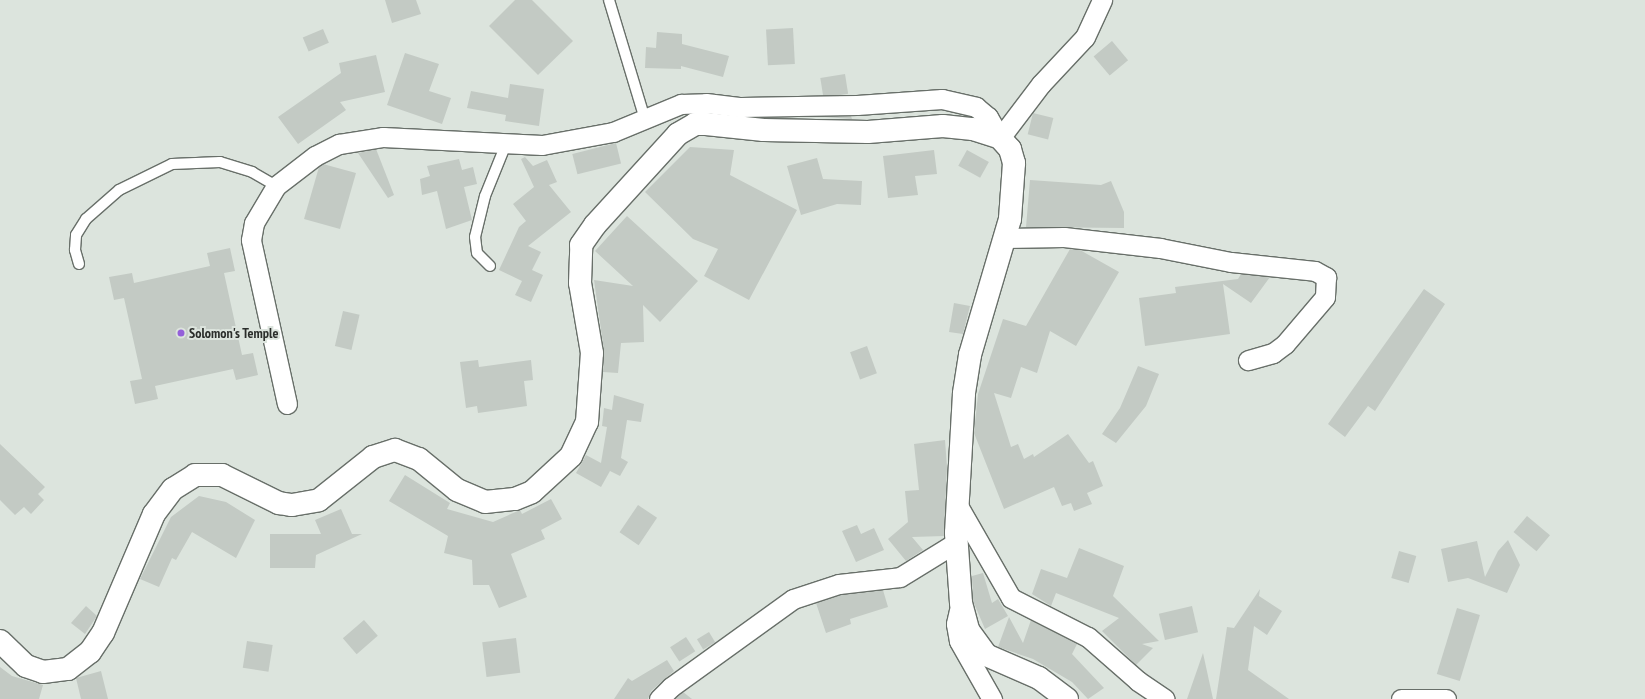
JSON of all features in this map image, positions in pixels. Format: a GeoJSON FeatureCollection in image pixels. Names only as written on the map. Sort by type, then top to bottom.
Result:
{"type":"FeatureCollection","features":[{"type":"Feature","properties":{"kind":"street"},"geometry":{"type":"LineString","coordinates":[[1000,138],[1041,84],[1085,36],[1102,0]]}},
{"type":"Feature","properties":{"kind":"street"},"geometry":{"type":"LineString","coordinates":[[287,404],[251,240],[254,223],[276,186],[315,156],[359,140],[382,137],[506,144],[568,141],[613,132],[681,104],[706,103],[741,107],[834,106],[942,99],[976,107],[988,117],[1000,138],[1010,149],[1014,163],[1005,238],[970,355],[964,394],[957,504],[957,542],[961,603],[968,630],[986,655],[1039,678],[1068,699]]}},
{"type":"Feature","properties":{"kind":"street"},"geometry":{"type":"LineString","coordinates":[[706,103],[754,129]]}},
{"type":"Feature","properties":{"kind":"street"},"geometry":{"type":"LineString","coordinates":[[0,641],[26,666],[43,672],[68,669],[80,661],[103,633],[154,514],[173,489],[195,475],[222,475],[272,500],[292,505],[319,500],[373,457],[395,450],[419,458],[457,490],[485,502],[515,499],[532,492],[571,456],[587,422],[592,354],[578,269],[585,237],[654,157],[686,128],[706,124],[754,129],[891,132],[943,126],[974,129],[1000,138]]}},
{"type":"Feature","properties":{"kind":"street"},"geometry":{"type":"LineString","coordinates":[[1005,238],[1064,237],[1160,248],[1231,262],[1315,271],[1326,278],[1325,297],[1285,344],[1274,353],[1248,360]]}},
{"type":"Feature","properties":{"kind":"street"},"geometry":{"type":"LineString","coordinates":[[957,504],[1011,598],[1088,637],[1138,681],[1165,699]]}},
{"type":"Feature","properties":{"kind":"street"},"geometry":{"type":"LineString","coordinates":[[659,699],[671,687],[793,599],[839,584],[900,577],[957,542]]}},
{"type":"Feature","properties":{"kind":"street"},"geometry":{"type":"LineString","coordinates":[[961,603],[956,624],[959,641],[992,699]]}},
{"type":"Feature","properties":{"kind":"street"},"geometry":{"type":"LineString","coordinates":[[1402,699],[1446,699]]}},
{"type":"Feature","properties":{"kind":"lane"},"geometry":{"type":"LineString","coordinates":[[609,0],[645,119]]}},
{"type":"Feature","properties":{"kind":"lane"},"geometry":{"type":"LineString","coordinates":[[490,266],[477,253],[475,237],[485,196],[506,144]]}},
{"type":"Feature","properties":{"kind":"lane"},"geometry":{"type":"LineString","coordinates":[[79,264],[75,250],[76,235],[86,219],[119,190],[172,164],[220,162],[252,172],[276,186]]}},
{"type":"Feature","properties":{"kind":"building"},"geometry":{"type":"Polygon","coordinates":[[[385,0],[416,0],[421,14],[392,23],[385,0]]]}},
{"type":"Feature","properties":{"kind":"building"},"geometry":{"type":"Polygon","coordinates":[[[515,0],[532,0],[573,41],[538,75],[489,26],[515,0]]]}},
{"type":"Feature","properties":{"kind":"building"},"geometry":{"type":"Polygon","coordinates":[[[793,28],[795,64],[768,65],[766,29],[793,28]]]}},
{"type":"Feature","properties":{"kind":"building"},"geometry":{"type":"Polygon","coordinates":[[[323,29],[329,43],[309,51],[303,38],[323,29]]]}},
{"type":"Feature","properties":{"kind":"building"},"geometry":{"type":"Polygon","coordinates":[[[657,32],[682,34],[682,44],[729,56],[723,77],[681,66],[681,69],[645,68],[646,47],[656,48],[657,32]]]}},
{"type":"Feature","properties":{"kind":"building"},"geometry":{"type":"Polygon","coordinates":[[[1112,41],[1128,60],[1110,76],[1094,56],[1112,41]]]}},
{"type":"Feature","properties":{"kind":"building"},"geometry":{"type":"Polygon","coordinates":[[[405,53],[439,64],[429,91],[451,98],[442,124],[387,105],[405,53]]]}},
{"type":"Feature","properties":{"kind":"building"},"geometry":{"type":"Polygon","coordinates":[[[376,55],[385,92],[340,102],[346,110],[298,144],[278,117],[341,73],[339,63],[376,55]]]}},
{"type":"Feature","properties":{"kind":"building"},"geometry":{"type":"Polygon","coordinates":[[[845,74],[848,94],[823,98],[820,78],[845,74]]]}},
{"type":"Feature","properties":{"kind":"building"},"geometry":{"type":"Polygon","coordinates":[[[510,84],[544,89],[539,126],[505,121],[506,115],[467,108],[471,91],[508,98],[510,84]]]}},
{"type":"Feature","properties":{"kind":"building"},"geometry":{"type":"Polygon","coordinates":[[[1033,113],[1053,118],[1048,139],[1028,134],[1033,113]]]}},
{"type":"Feature","properties":{"kind":"building"},"geometry":{"type":"Polygon","coordinates":[[[851,116],[852,119],[825,117],[851,116]]]}},
{"type":"Feature","properties":{"kind":"building"},"geometry":{"type":"Polygon","coordinates":[[[616,143],[621,163],[577,174],[572,154],[616,143]]]}},
{"type":"Feature","properties":{"kind":"building"},"geometry":{"type":"Polygon","coordinates":[[[690,147],[734,150],[730,175],[797,210],[749,300],[704,276],[718,249],[693,239],[645,192],[690,147]]]}},
{"type":"Feature","properties":{"kind":"building"},"geometry":{"type":"Polygon","coordinates":[[[376,149],[394,195],[388,198],[358,153],[376,149]]]}},
{"type":"Feature","properties":{"kind":"building"},"geometry":{"type":"Polygon","coordinates":[[[934,150],[937,174],[915,176],[918,195],[888,198],[883,156],[934,150]]]}},
{"type":"Feature","properties":{"kind":"building"},"geometry":{"type":"Polygon","coordinates":[[[967,150],[989,162],[980,178],[958,166],[967,150]]]}},
{"type":"Feature","properties":{"kind":"building"},"geometry":{"type":"Polygon","coordinates":[[[525,157],[533,166],[547,160],[557,182],[549,185],[571,212],[528,246],[541,252],[532,270],[543,275],[531,302],[515,295],[522,281],[499,270],[519,227],[526,221],[513,204],[534,187],[521,159],[525,157]]]}},
{"type":"Feature","properties":{"kind":"building"},"geometry":{"type":"Polygon","coordinates":[[[817,158],[823,179],[862,181],[861,205],[837,204],[801,215],[787,166],[817,158]]]}},
{"type":"Feature","properties":{"kind":"building"},"geometry":{"type":"Polygon","coordinates":[[[459,159],[462,170],[473,167],[477,184],[464,187],[472,220],[446,229],[437,191],[422,195],[420,179],[430,176],[427,166],[459,159]]]}},
{"type":"Feature","properties":{"kind":"building"},"geometry":{"type":"Polygon","coordinates":[[[323,164],[356,173],[340,229],[304,219],[319,167],[323,164]]]}},
{"type":"Feature","properties":{"kind":"building"},"geometry":{"type":"Polygon","coordinates":[[[1030,180],[1101,185],[1111,181],[1124,212],[1124,228],[1026,227],[1030,180]]]}},
{"type":"Feature","properties":{"kind":"building"},"geometry":{"type":"Polygon","coordinates":[[[627,216],[698,281],[660,322],[643,305],[644,342],[621,343],[618,373],[603,372],[604,351],[594,280],[633,286],[595,251],[627,216]]]}},
{"type":"Feature","properties":{"kind":"building"},"geometry":{"type":"Polygon","coordinates":[[[230,248],[235,271],[224,273],[242,355],[253,353],[258,375],[236,380],[233,369],[155,386],[158,399],[135,404],[130,381],[142,379],[124,298],[114,300],[109,277],[132,273],[134,283],[210,266],[207,253],[230,248]]]}},
{"type":"Feature","properties":{"kind":"building"},"geometry":{"type":"Polygon","coordinates":[[[1070,249],[1080,250],[1119,272],[1076,346],[1050,331],[1037,373],[1021,367],[1011,398],[994,393],[1011,447],[1018,444],[1024,459],[1033,454],[1034,457],[1068,434],[1089,463],[1093,461],[1103,486],[1087,493],[1092,504],[1074,511],[1071,503],[1062,506],[1054,487],[1004,509],[974,433],[978,394],[1003,319],[1026,326],[1070,249]]]}},
{"type":"Feature","properties":{"kind":"building"},"geometry":{"type":"Polygon","coordinates":[[[1241,274],[1270,277],[1251,303],[1223,284],[1230,334],[1145,346],[1139,298],[1176,293],[1175,287],[1238,279],[1241,274]]]}},
{"type":"Feature","properties":{"kind":"building"},"geometry":{"type":"Polygon","coordinates":[[[1424,289],[1445,304],[1375,411],[1368,406],[1345,437],[1328,424],[1424,289]]]}},
{"type":"Feature","properties":{"kind":"building"},"geometry":{"type":"Polygon","coordinates":[[[954,303],[970,306],[963,334],[949,332],[954,303]]]}},
{"type":"Feature","properties":{"kind":"building"},"geometry":{"type":"Polygon","coordinates":[[[343,311],[360,315],[351,350],[335,346],[343,311]]]}},
{"type":"Feature","properties":{"kind":"building"},"geometry":{"type":"Polygon","coordinates":[[[867,346],[877,373],[860,379],[850,352],[867,346]]]}},
{"type":"Feature","properties":{"kind":"building"},"geometry":{"type":"Polygon","coordinates":[[[478,360],[479,367],[531,360],[533,380],[524,381],[527,406],[478,413],[477,406],[466,408],[460,362],[478,360]]]}},
{"type":"Feature","properties":{"kind":"building"},"geometry":{"type":"Polygon","coordinates":[[[1138,366],[1159,374],[1146,406],[1116,443],[1102,434],[1120,408],[1138,366]]]}},
{"type":"Feature","properties":{"kind":"building"},"geometry":{"type":"Polygon","coordinates":[[[614,395],[644,404],[641,422],[627,420],[621,458],[628,462],[620,476],[610,471],[601,487],[576,473],[586,455],[601,463],[607,427],[602,426],[604,408],[612,410],[614,395]]]}},
{"type":"Feature","properties":{"kind":"building"},"geometry":{"type":"Polygon","coordinates":[[[945,440],[947,467],[944,536],[912,537],[923,550],[906,561],[888,539],[908,522],[905,491],[919,490],[914,444],[945,440]]]}},
{"type":"Feature","properties":{"kind":"building"},"geometry":{"type":"Polygon","coordinates":[[[0,444],[45,487],[38,494],[44,500],[31,514],[24,507],[15,515],[0,500],[0,444]]]}},
{"type":"Feature","properties":{"kind":"building"},"geometry":{"type":"Polygon","coordinates":[[[405,475],[450,503],[447,509],[493,522],[520,510],[522,514],[551,499],[562,519],[541,530],[545,539],[511,554],[527,597],[499,608],[489,585],[473,585],[472,560],[444,553],[448,536],[389,501],[405,475]]]}},
{"type":"Feature","properties":{"kind":"building"},"geometry":{"type":"Polygon","coordinates":[[[199,496],[226,502],[255,520],[236,558],[192,532],[176,560],[172,558],[159,587],[140,579],[171,517],[199,496]]]}},
{"type":"Feature","properties":{"kind":"building"},"geometry":{"type":"Polygon","coordinates":[[[638,505],[657,518],[639,545],[620,532],[638,505]]]}},
{"type":"Feature","properties":{"kind":"building"},"geometry":{"type":"Polygon","coordinates":[[[341,509],[352,534],[362,534],[316,555],[315,568],[270,568],[270,534],[321,534],[315,520],[341,509]]]}},
{"type":"Feature","properties":{"kind":"building"},"geometry":{"type":"Polygon","coordinates":[[[1527,516],[1550,535],[1536,551],[1514,532],[1527,516]]]}},
{"type":"Feature","properties":{"kind":"building"},"geometry":{"type":"Polygon","coordinates":[[[857,525],[861,534],[874,528],[884,550],[856,562],[842,531],[857,525]]]}},
{"type":"Feature","properties":{"kind":"building"},"geometry":{"type":"Polygon","coordinates":[[[1508,540],[1520,565],[1507,593],[1468,578],[1448,582],[1441,549],[1477,541],[1485,577],[1498,551],[1508,540]]]}},
{"type":"Feature","properties":{"kind":"building"},"geometry":{"type":"Polygon","coordinates":[[[1079,548],[1124,566],[1113,596],[1159,641],[1142,644],[1153,648],[1136,665],[1102,631],[1119,618],[1056,593],[1051,606],[1032,594],[1041,569],[1067,578],[1079,548]]]}},
{"type":"Feature","properties":{"kind":"building"},"geometry":{"type":"Polygon","coordinates":[[[1399,551],[1416,556],[1409,583],[1391,578],[1399,551]]]}},
{"type":"Feature","properties":{"kind":"building"},"geometry":{"type":"Polygon","coordinates":[[[983,573],[992,603],[998,599],[1008,616],[985,629],[973,601],[972,576],[983,573]]]}},
{"type":"Feature","properties":{"kind":"building"},"geometry":{"type":"Polygon","coordinates":[[[1260,589],[1259,596],[1282,611],[1267,635],[1254,626],[1248,670],[1289,699],[1216,699],[1227,627],[1234,628],[1260,589]]]}},
{"type":"Feature","properties":{"kind":"building"},"geometry":{"type":"Polygon","coordinates":[[[883,590],[888,607],[850,619],[851,624],[826,633],[816,603],[841,595],[883,590]]]}},
{"type":"Feature","properties":{"kind":"building"},"geometry":{"type":"Polygon","coordinates":[[[86,606],[97,616],[85,634],[71,623],[86,606]]]}},
{"type":"Feature","properties":{"kind":"building"},"geometry":{"type":"Polygon","coordinates":[[[1192,606],[1198,632],[1165,640],[1159,614],[1192,606]]]}},
{"type":"Feature","properties":{"kind":"building"},"geometry":{"type":"Polygon","coordinates":[[[1457,608],[1480,615],[1460,681],[1437,674],[1457,608]]]}},
{"type":"Feature","properties":{"kind":"building"},"geometry":{"type":"Polygon","coordinates":[[[1009,617],[1023,643],[1031,620],[1077,644],[1072,654],[1104,688],[1088,699],[1072,682],[1033,659],[998,647],[1009,617]]]}},
{"type":"Feature","properties":{"kind":"building"},"geometry":{"type":"Polygon","coordinates":[[[364,620],[378,636],[357,654],[343,638],[364,620]]]}},
{"type":"Feature","properties":{"kind":"building"},"geometry":{"type":"Polygon","coordinates":[[[709,632],[715,642],[703,649],[697,639],[709,632]]]}},
{"type":"Feature","properties":{"kind":"building"},"geometry":{"type":"Polygon","coordinates":[[[686,637],[695,651],[679,662],[670,647],[686,637]]]}},
{"type":"Feature","properties":{"kind":"building"},"geometry":{"type":"Polygon","coordinates":[[[516,638],[520,673],[487,677],[482,642],[516,638]]]}},
{"type":"Feature","properties":{"kind":"building"},"geometry":{"type":"Polygon","coordinates":[[[247,641],[273,645],[268,672],[243,668],[247,641]]]}},
{"type":"Feature","properties":{"kind":"building"},"geometry":{"type":"Polygon","coordinates":[[[1203,653],[1213,699],[1187,699],[1203,653]]]}},
{"type":"Feature","properties":{"kind":"building"},"geometry":{"type":"Polygon","coordinates":[[[667,660],[674,671],[651,691],[648,699],[614,699],[628,678],[632,681],[667,660]]]}},
{"type":"Feature","properties":{"kind":"building"},"geometry":{"type":"Polygon","coordinates":[[[0,667],[12,676],[43,685],[39,699],[0,699],[0,667]]]}},
{"type":"Feature","properties":{"kind":"building"},"geometry":{"type":"Polygon","coordinates":[[[101,671],[108,699],[81,699],[76,678],[101,671]]]}},
{"type":"Feature","properties":{"kind":"building"},"geometry":{"type":"Polygon","coordinates":[[[683,692],[692,699],[675,699],[683,692]]]}},
{"type":"Feature","properties":{"kind":"place","name":"Solomon's Temple"},"geometry":{"type":"Point","coordinates":[181,333]}}]}
